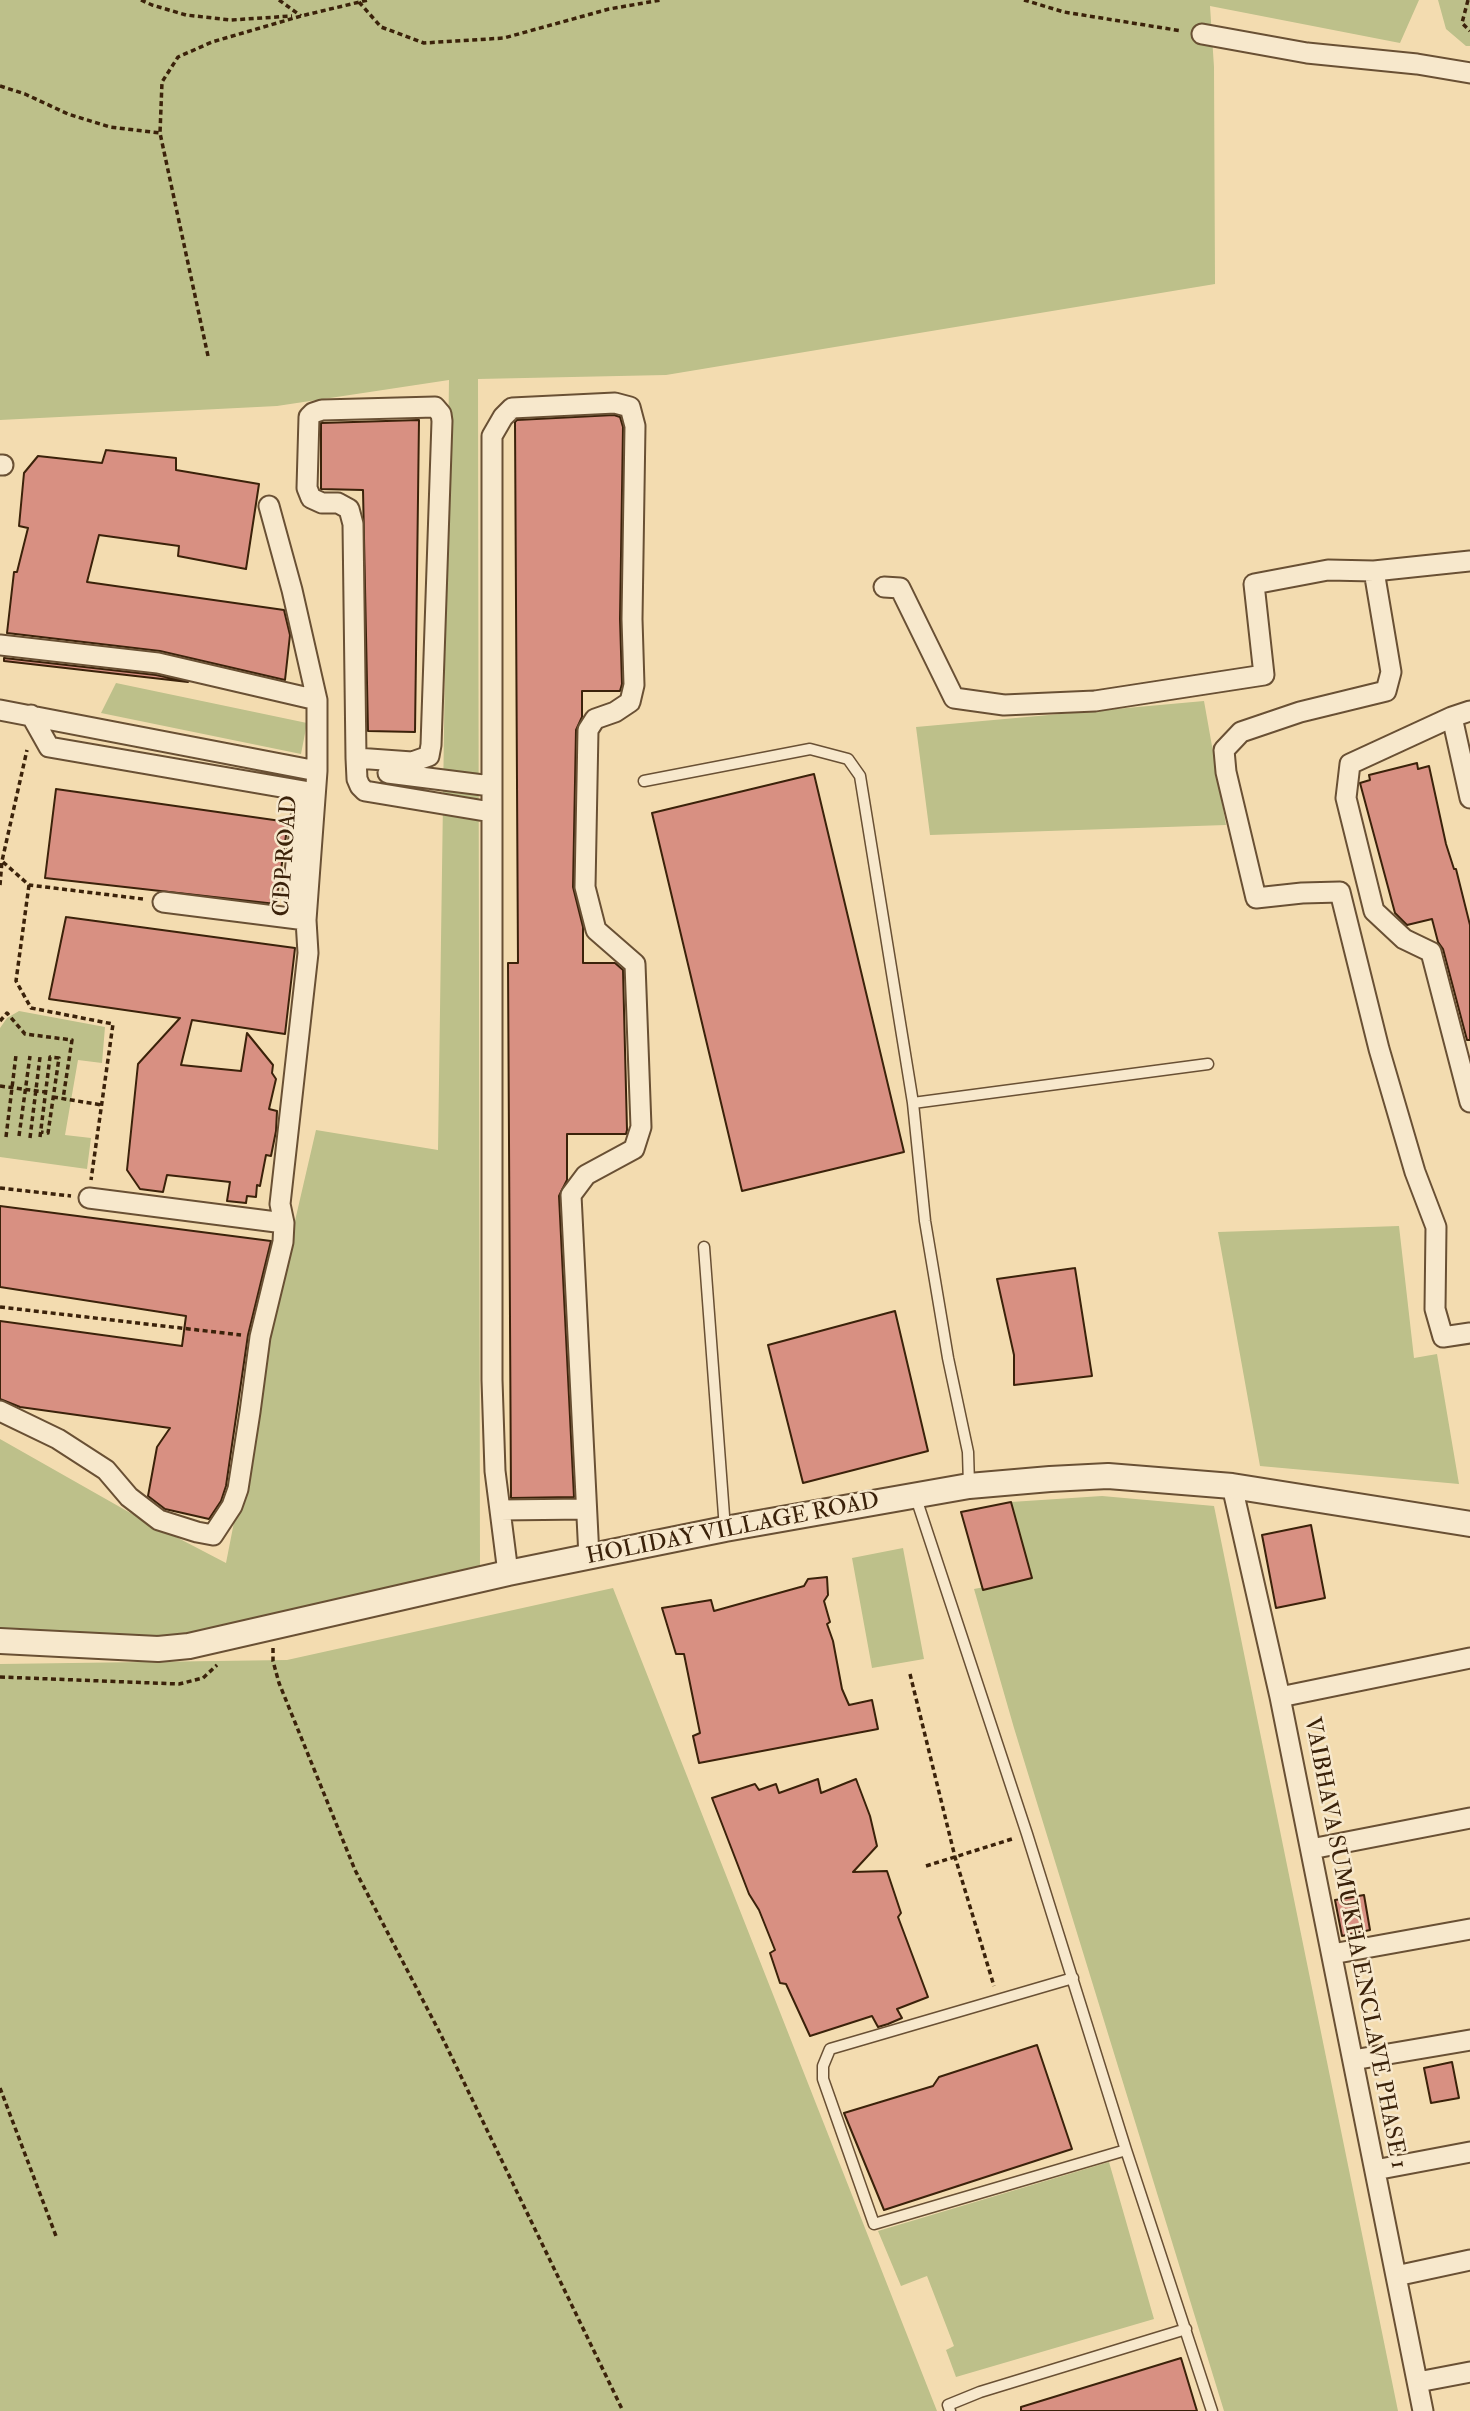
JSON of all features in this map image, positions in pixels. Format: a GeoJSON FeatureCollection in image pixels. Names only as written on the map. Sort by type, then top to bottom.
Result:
{"type":"FeatureCollection","features":[{"type":"Feature","properties":{"kind":"street"},"geometry":{"type":"LineString","coordinates":[[1202,34],[1307,53],[1417,64],[1470,73]]}},
{"type":"Feature","properties":{"kind":"street"},"geometry":{"type":"LineString","coordinates":[[508,1573],[495,1471],[492,1380],[492,436],[512,408],[615,404],[630,407],[635,426],[634,685],[630,702],[615,712],[596,719],[588,730],[585,887],[596,930],[635,964],[640,1126],[634,1149],[586,1175],[571,1195],[589,1557]]}},
{"type":"Feature","properties":{"kind":"street"},"geometry":{"type":"LineString","coordinates":[[356,764],[412,762],[429,756],[442,421],[441,414],[435,407],[322,410],[309,417],[307,488],[310,498],[322,503],[338,503],[349,509],[353,524],[356,764],[357,779],[365,791],[491,812]]}},
{"type":"Feature","properties":{"kind":"street"},"geometry":{"type":"LineString","coordinates":[[269,506],[292,590],[317,700],[317,771]]}},
{"type":"Feature","properties":{"kind":"street"},"geometry":{"type":"LineString","coordinates":[[884,587],[900,588],[954,698],[1004,705],[1095,701],[1264,675],[1254,584],[1328,570],[1374,571],[1470,561]]}},
{"type":"Feature","properties":{"kind":"street"},"geometry":{"type":"LineString","coordinates":[[1374,571],[1391,673],[1386,691],[1300,712],[1241,732],[1224,750],[1226,772],[1256,898],[1302,892],[1340,892],[1379,1049],[1415,1172],[1436,1227],[1435,1309],[1443,1337],[1470,1333]]}},
{"type":"Feature","properties":{"kind":"street"},"geometry":{"type":"LineString","coordinates":[[0,645],[158,663],[317,700]]}},
{"type":"Feature","properties":{"kind":"street","name":"CDP ROAD"},"geometry":{"type":"LineString","coordinates":[[0,710],[317,771],[306,920],[308,953],[280,1204],[284,1223],[283,1242],[260,1337],[237,1489],[232,1506],[213,1535],[183,1528],[148,1514],[106,1470],[58,1439],[0,1411]]}},
{"type":"Feature","properties":{"kind":"street"},"geometry":{"type":"LineString","coordinates":[[1461,714],[1470,728]]}},
{"type":"Feature","properties":{"kind":"street"},"geometry":{"type":"LineString","coordinates":[[1461,714],[1470,798]]}},
{"type":"Feature","properties":{"kind":"street"},"geometry":{"type":"LineString","coordinates":[[1461,714],[1350,764],[1346,798],[1374,911],[1404,939],[1431,953],[1470,1102]]}},
{"type":"Feature","properties":{"kind":"street"},"geometry":{"type":"LineString","coordinates":[[30,715],[49,747],[304,791],[293,891],[306,920]]}},
{"type":"Feature","properties":{"kind":"street"},"geometry":{"type":"LineString","coordinates":[[356,764],[491,786]]}},
{"type":"Feature","properties":{"kind":"street"},"geometry":{"type":"LineString","coordinates":[[163,902],[306,920]]}},
{"type":"Feature","properties":{"kind":"street"},"geometry":{"type":"LineString","coordinates":[[89,1198],[284,1223]]}},
{"type":"Feature","properties":{"kind":"street","name":"HOLIDAY VILLAGE ROAD"},"geometry":{"type":"LineString","coordinates":[[0,1641],[158,1649],[223,1639],[273,1625],[508,1573],[725,1529],[969,1486],[1108,1476],[1232,1486],[1470,1524]]}},
{"type":"Feature","properties":{"kind":"street","name":"VAIBHAVA SUMUKHA ENCLAVE PHASE 1"},"geometry":{"type":"LineString","coordinates":[[1232,1486],[1280,1697],[1423,2411]]}},
{"type":"Feature","properties":{"kind":"street"},"geometry":{"type":"LineString","coordinates":[[500,1510],[586,1509]]}},
{"type":"Feature","properties":{"kind":"street"},"geometry":{"type":"LineString","coordinates":[[1280,1697],[1470,1657]]}},
{"type":"Feature","properties":{"kind":"street"},"geometry":{"type":"LineString","coordinates":[[1311,1849],[1470,1818]]}},
{"type":"Feature","properties":{"kind":"street"},"geometry":{"type":"LineString","coordinates":[[1332,1954],[1470,1928]]}},
{"type":"Feature","properties":{"kind":"street"},"geometry":{"type":"LineString","coordinates":[[1353,2060],[1470,2040]]}},
{"type":"Feature","properties":{"kind":"street"},"geometry":{"type":"LineString","coordinates":[[1375,2170],[1470,2152]]}},
{"type":"Feature","properties":{"kind":"street"},"geometry":{"type":"LineString","coordinates":[[1396,2276],[1470,2260]]}},
{"type":"Feature","properties":{"kind":"street"},"geometry":{"type":"LineString","coordinates":[[1418,2382],[1470,2372]]}},
{"type":"Feature","properties":{"kind":"lane"},"geometry":{"type":"LineString","coordinates":[[644,781],[810,749],[848,759],[860,776],[913,1102],[925,1221],[948,1358],[968,1452],[969,1486]]}},
{"type":"Feature","properties":{"kind":"lane"},"geometry":{"type":"LineString","coordinates":[[913,1102],[1208,1065]]}},
{"type":"Feature","properties":{"kind":"lane"},"geometry":{"type":"LineString","coordinates":[[704,1247],[725,1529]]}},
{"type":"Feature","properties":{"kind":"lane"},"geometry":{"type":"LineString","coordinates":[[915,1495],[1212,2411]]}},
{"type":"Feature","properties":{"kind":"lane"},"geometry":{"type":"LineString","coordinates":[[1073,1978],[830,2049],[823,2066],[823,2079],[874,2224],[1126,2150]]}},
{"type":"Feature","properties":{"kind":"lane"},"geometry":{"type":"LineString","coordinates":[[950,2411],[948,2405],[981,2392],[1186,2329]]}},
{"type":"Feature","properties":{"kind":"path"},"geometry":{"type":"LineString","coordinates":[[141,0],[186,15],[231,20],[301,16]]}},
{"type":"Feature","properties":{"kind":"path"},"geometry":{"type":"LineString","coordinates":[[279,0],[301,16]]}},
{"type":"Feature","properties":{"kind":"path"},"geometry":{"type":"LineString","coordinates":[[208,356],[160,133],[162,82],[178,57],[212,42],[368,0]]}},
{"type":"Feature","properties":{"kind":"path"},"geometry":{"type":"LineString","coordinates":[[359,2],[381,27],[424,43],[504,38],[609,9],[661,0]]}},
{"type":"Feature","properties":{"kind":"path"},"geometry":{"type":"LineString","coordinates":[[1024,0],[1064,12],[1202,34]]}},
{"type":"Feature","properties":{"kind":"path"},"geometry":{"type":"LineString","coordinates":[[1468,0],[1462,23],[1470,31]]}},
{"type":"Feature","properties":{"kind":"path"},"geometry":{"type":"LineString","coordinates":[[0,86],[25,94],[68,114],[110,127],[160,133]]}},
{"type":"Feature","properties":{"kind":"path"},"geometry":{"type":"LineString","coordinates":[[0,885],[1,861],[29,741]]}},
{"type":"Feature","properties":{"kind":"path"},"geometry":{"type":"LineString","coordinates":[[1,861],[29,885],[163,902]]}},
{"type":"Feature","properties":{"kind":"path"},"geometry":{"type":"LineString","coordinates":[[0,1188],[89,1198],[113,1024],[30,1008],[16,981],[29,885]]}},
{"type":"Feature","properties":{"kind":"path"},"geometry":{"type":"LineString","coordinates":[[0,1021],[7,1013],[25,1034],[72,1040],[63,1099]]}},
{"type":"Feature","properties":{"kind":"path"},"geometry":{"type":"LineString","coordinates":[[6,1137],[16,1055]]}},
{"type":"Feature","properties":{"kind":"path"},"geometry":{"type":"LineString","coordinates":[[19,1136],[30,1056]]}},
{"type":"Feature","properties":{"kind":"path"},"geometry":{"type":"LineString","coordinates":[[30,1138],[40,1057]]}},
{"type":"Feature","properties":{"kind":"path"},"geometry":{"type":"LineString","coordinates":[[50,1057],[59,1058],[53,1097],[48,1133],[40,1135],[50,1057]]}},
{"type":"Feature","properties":{"kind":"path"},"geometry":{"type":"LineString","coordinates":[[0,1086],[45,1092]]}},
{"type":"Feature","properties":{"kind":"path"},"geometry":{"type":"LineString","coordinates":[[53,1097],[102,1105]]}},
{"type":"Feature","properties":{"kind":"path"},"geometry":{"type":"LineString","coordinates":[[0,1307],[260,1337]]}},
{"type":"Feature","properties":{"kind":"path"},"geometry":{"type":"LineString","coordinates":[[273,1625],[273,1661],[279,1684],[355,1870],[447,2047],[622,2411]]}},
{"type":"Feature","properties":{"kind":"path"},"geometry":{"type":"LineString","coordinates":[[0,1677],[179,1684],[209,1674],[218,1663],[223,1639]]}},
{"type":"Feature","properties":{"kind":"path"},"geometry":{"type":"LineString","coordinates":[[910,1674],[955,1857],[999,1999]]}},
{"type":"Feature","properties":{"kind":"path"},"geometry":{"type":"LineString","coordinates":[[926,1866],[1027,1834]]}},
{"type":"Feature","properties":{"kind":"path"},"geometry":{"type":"LineString","coordinates":[[0,2088],[56,2236]]}},
{"type":"Feature","properties":{"kind":"green space"},"geometry":{"type":"Polygon","coordinates":[[[0,0],[1419,0],[1400,43],[1210,6],[1214,67],[1215,284],[666,375],[478,379],[480,1573],[226,1641],[0,1634],[0,1439],[134,1515],[226,1563],[282,1277],[316,1130],[438,1150],[449,380],[277,406],[0,420],[0,0]]]}},
{"type":"Feature","properties":{"kind":"green space"},"geometry":{"type":"Polygon","coordinates":[[[1438,0],[1470,0],[1470,46],[1466,46],[1446,29],[1438,0]]]}},
{"type":"Feature","properties":{"kind":"green space"},"geometry":{"type":"Polygon","coordinates":[[[116,683],[307,723],[301,754],[101,713],[116,683]]]}},
{"type":"Feature","properties":{"kind":"green space"},"geometry":{"type":"Polygon","coordinates":[[[1204,701],[1226,825],[930,835],[916,727],[1204,701]]]}},
{"type":"Feature","properties":{"kind":"green space"},"geometry":{"type":"Polygon","coordinates":[[[19,1011],[105,1027],[102,1063],[78,1060],[65,1135],[91,1138],[87,1169],[0,1157],[0,1028],[7,1018],[19,1011]]]}},
{"type":"Feature","properties":{"kind":"green space"},"geometry":{"type":"Polygon","coordinates":[[[1399,1226],[1414,1358],[1437,1354],[1459,1484],[1260,1466],[1218,1232],[1399,1226]]]}},
{"type":"Feature","properties":{"kind":"green space"},"geometry":{"type":"Polygon","coordinates":[[[1102,1496],[1214,1506],[1398,2411],[1224,2411],[1014,1728],[974,1589],[1031,1578],[1011,1502],[1102,1496]]]}},
{"type":"Feature","properties":{"kind":"green space"},"geometry":{"type":"Polygon","coordinates":[[[903,1548],[924,1659],[872,1668],[852,1558],[903,1548]]]}},
{"type":"Feature","properties":{"kind":"green space"},"geometry":{"type":"Polygon","coordinates":[[[613,1588],[937,2411],[0,2411],[0,1664],[287,1660],[613,1588]]]}},
{"type":"Feature","properties":{"kind":"green space"},"geometry":{"type":"Polygon","coordinates":[[[1109,2162],[1154,2319],[956,2377],[946,2350],[954,2346],[927,2276],[901,2286],[878,2231],[1109,2162]]]}},
{"type":"Feature","properties":{"kind":"building"},"geometry":{"type":"Polygon","coordinates":[[[614,415],[620,417],[623,427],[620,619],[622,684],[620,691],[582,691],[582,717],[576,730],[573,887],[583,927],[583,963],[615,963],[623,970],[627,1130],[626,1134],[567,1134],[567,1180],[559,1196],[574,1497],[511,1498],[508,963],[518,963],[515,422],[614,415]]]}},
{"type":"Feature","properties":{"kind":"building"},"geometry":{"type":"Polygon","coordinates":[[[419,420],[415,732],[368,731],[363,490],[321,489],[321,423],[419,420]]]}},
{"type":"Feature","properties":{"kind":"building"},"geometry":{"type":"Polygon","coordinates":[[[106,450],[176,458],[176,470],[259,484],[246,569],[178,556],[179,546],[99,535],[87,582],[284,610],[290,635],[285,680],[160,651],[7,633],[14,572],[17,572],[28,528],[19,526],[24,473],[38,456],[102,463],[106,450]]]}},
{"type":"Feature","properties":{"kind":"building"},"geometry":{"type":"Polygon","coordinates":[[[4,658],[156,675],[188,682],[4,661],[4,658]]]}},
{"type":"Feature","properties":{"kind":"building"},"geometry":{"type":"Polygon","coordinates":[[[1417,763],[1418,769],[1429,766],[1446,844],[1456,869],[1470,925],[1470,1040],[1467,1040],[1443,949],[1438,942],[1432,919],[1407,925],[1395,913],[1360,783],[1370,780],[1369,775],[1417,763]]]}},
{"type":"Feature","properties":{"kind":"building"},"geometry":{"type":"Polygon","coordinates":[[[814,774],[904,1152],[742,1191],[652,813],[814,774]]]}},
{"type":"Feature","properties":{"kind":"building"},"geometry":{"type":"Polygon","coordinates":[[[56,789],[288,822],[276,904],[45,878],[56,789]]]}},
{"type":"Feature","properties":{"kind":"building"},"geometry":{"type":"Polygon","coordinates":[[[66,917],[295,948],[285,1034],[192,1020],[181,1065],[241,1071],[247,1033],[273,1065],[272,1073],[276,1079],[269,1109],[277,1111],[276,1131],[271,1156],[266,1155],[256,1197],[247,1196],[246,1203],[227,1201],[230,1182],[167,1175],[163,1192],[140,1189],[127,1170],[138,1064],[180,1018],[49,999],[66,917]]]}},
{"type":"Feature","properties":{"kind":"building"},"geometry":{"type":"Polygon","coordinates":[[[0,1206],[271,1241],[248,1335],[226,1486],[221,1501],[209,1519],[165,1509],[148,1496],[157,1447],[170,1428],[20,1407],[0,1399],[0,1321],[182,1346],[186,1316],[0,1287],[0,1206]]]}},
{"type":"Feature","properties":{"kind":"building"},"geometry":{"type":"Polygon","coordinates":[[[1075,1268],[1092,1376],[1014,1385],[1014,1355],[997,1279],[1075,1268]]]}},
{"type":"Feature","properties":{"kind":"building"},"geometry":{"type":"Polygon","coordinates":[[[895,1311],[928,1451],[803,1483],[768,1345],[895,1311]]]}},
{"type":"Feature","properties":{"kind":"building"},"geometry":{"type":"Polygon","coordinates":[[[1011,1502],[1032,1578],[983,1590],[961,1512],[1011,1502]]]}},
{"type":"Feature","properties":{"kind":"building"},"geometry":{"type":"Polygon","coordinates":[[[1311,1525],[1325,1598],[1276,1608],[1262,1535],[1311,1525]]]}},
{"type":"Feature","properties":{"kind":"building"},"geometry":{"type":"Polygon","coordinates":[[[827,1577],[828,1595],[824,1601],[830,1622],[827,1624],[842,1689],[849,1705],[872,1700],[878,1729],[699,1763],[693,1736],[700,1733],[684,1654],[676,1654],[662,1608],[711,1600],[714,1611],[804,1586],[808,1579],[827,1577]]]}},
{"type":"Feature","properties":{"kind":"building"},"geometry":{"type":"Polygon","coordinates":[[[818,1779],[821,1793],[856,1779],[870,1816],[877,1846],[853,1872],[887,1871],[901,1913],[898,1917],[928,1997],[897,2009],[902,2018],[888,2024],[878,2027],[872,2016],[810,2036],[786,1984],[780,1983],[770,1953],[775,1950],[759,1910],[749,1894],[712,1798],[755,1784],[759,1790],[776,1784],[779,1793],[818,1779]]]}},
{"type":"Feature","properties":{"kind":"building"},"geometry":{"type":"Polygon","coordinates":[[[1364,1895],[1370,1930],[1342,1936],[1335,1900],[1364,1895]]]}},
{"type":"Feature","properties":{"kind":"building"},"geometry":{"type":"Polygon","coordinates":[[[1037,2045],[1072,2149],[884,2210],[844,2113],[933,2086],[939,2077],[1037,2045]]]}},
{"type":"Feature","properties":{"kind":"building"},"geometry":{"type":"Polygon","coordinates":[[[1452,2062],[1459,2098],[1431,2103],[1424,2068],[1452,2062]]]}},
{"type":"Feature","properties":{"kind":"building"},"geometry":{"type":"Polygon","coordinates":[[[1181,2358],[1197,2411],[1021,2411],[1021,2407],[1181,2358]]]}}]}
